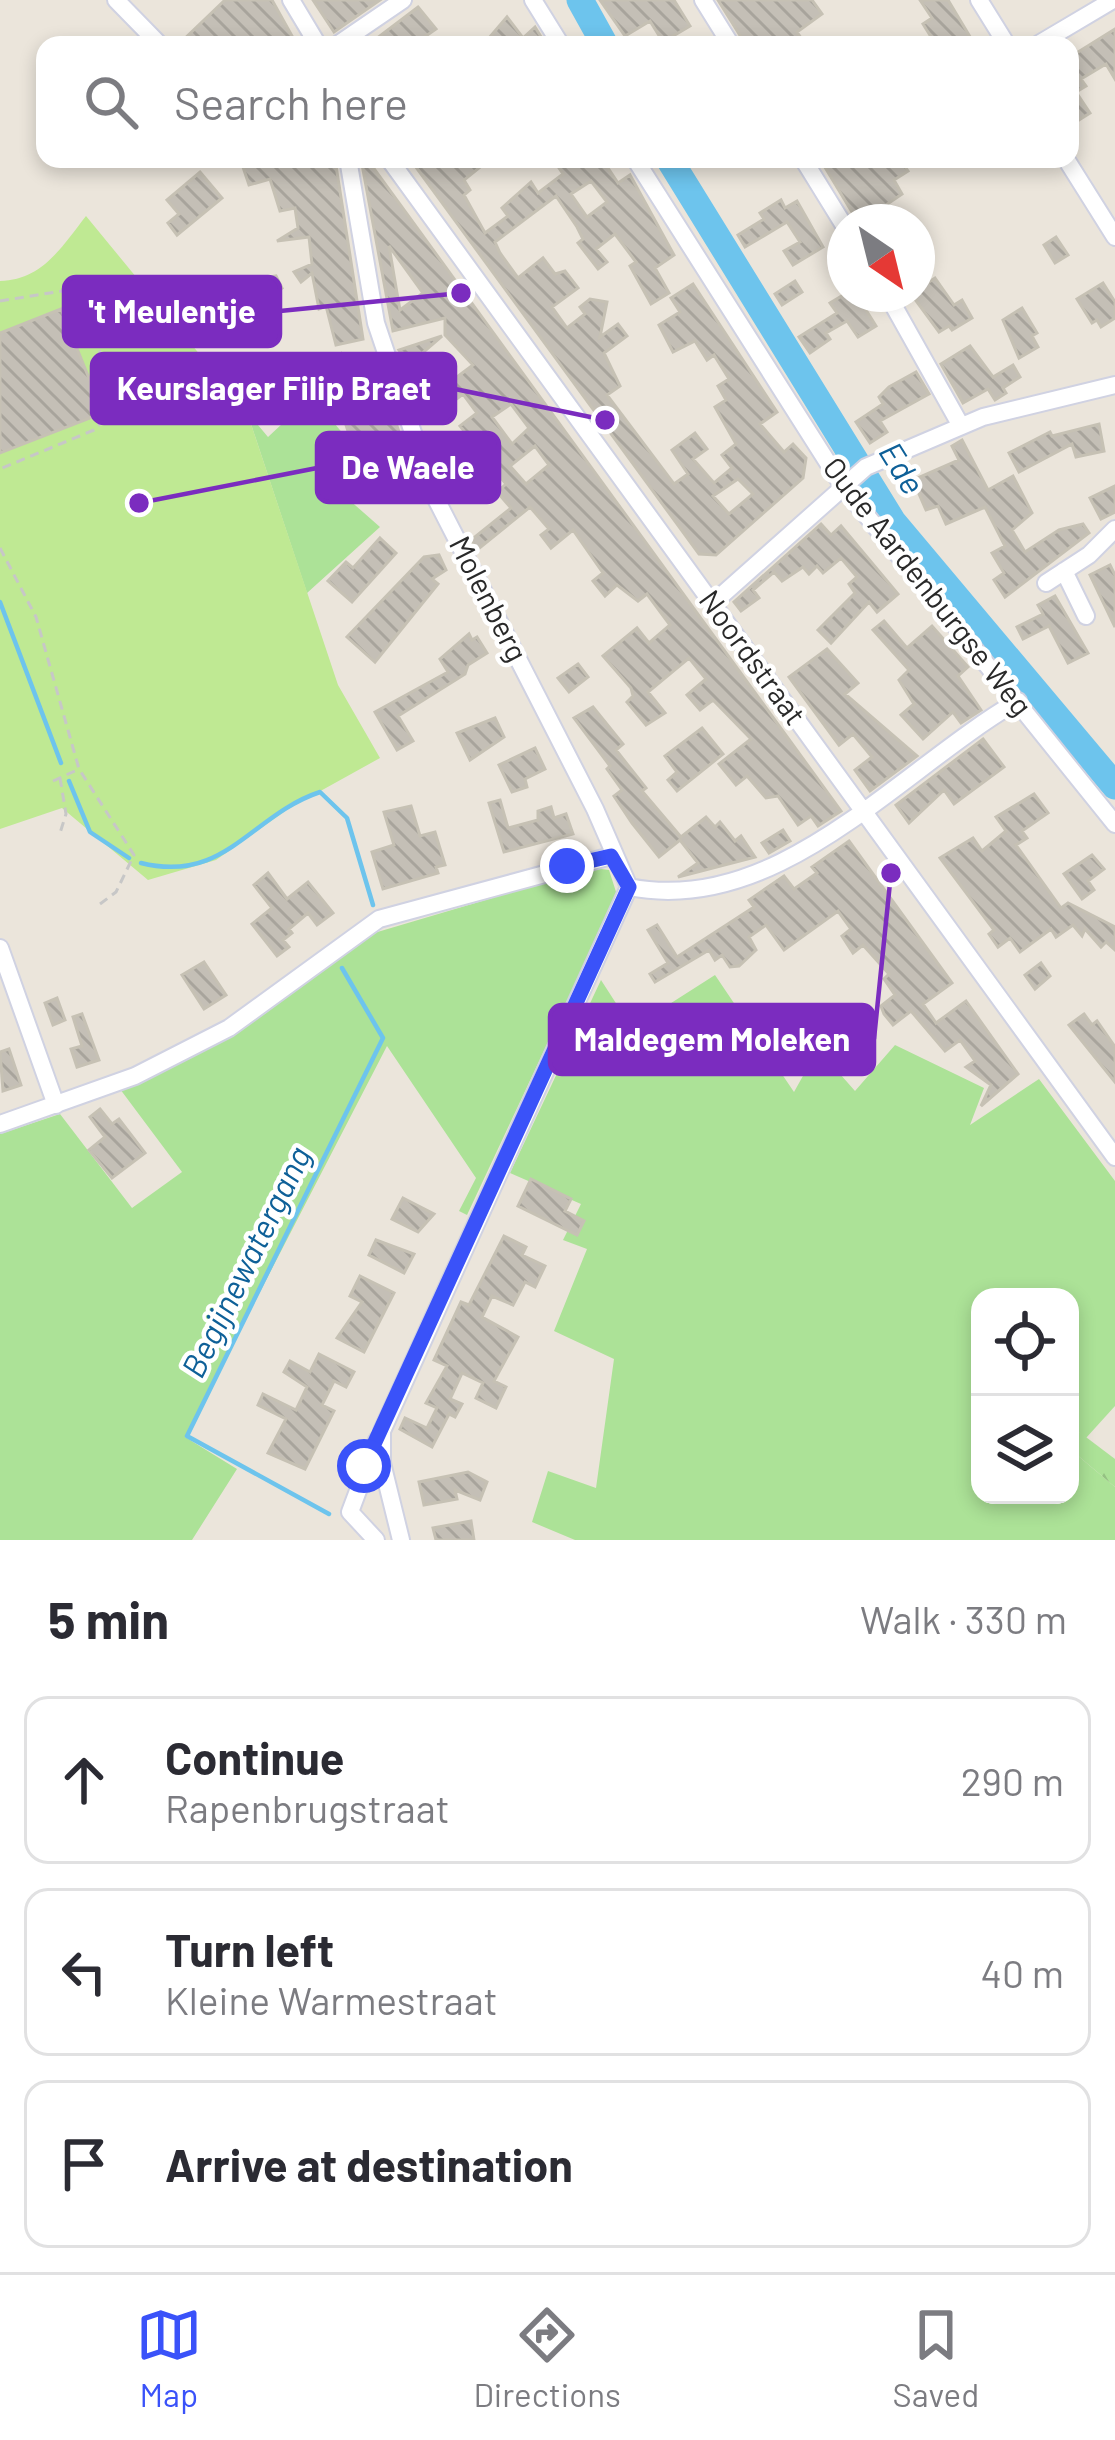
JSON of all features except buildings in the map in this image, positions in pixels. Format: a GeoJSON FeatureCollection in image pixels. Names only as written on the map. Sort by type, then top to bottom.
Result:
{"type":"FeatureCollection","features":[{"type":"Feature","properties":{"kind":"street"},"geometry":{"type":"LineString","coordinates":[[116,0],[151,36]]}},
{"type":"Feature","properties":{"kind":"street"},"geometry":{"type":"LineString","coordinates":[[291,0],[313,36]]}},
{"type":"Feature","properties":{"kind":"street"},"geometry":{"type":"LineString","coordinates":[[360,36],[403,0]]}},
{"type":"Feature","properties":{"kind":"street"},"geometry":{"type":"LineString","coordinates":[[533,0],[555,36]]}},
{"type":"Feature","properties":{"kind":"street"},"geometry":{"type":"LineString","coordinates":[[703,0],[725,36]]}},
{"type":"Feature","properties":{"kind":"street"},"geometry":{"type":"LineString","coordinates":[[979,0],[1001,36]]}},
{"type":"Feature","properties":{"kind":"street"},"geometry":{"type":"LineString","coordinates":[[1052,36],[1113,0]]}},
{"type":"Feature","properties":{"kind":"street","name":"Molenberg"},"geometry":{"type":"LineString","coordinates":[[350,168],[376,322],[434,495],[595,808],[611,856],[629,887]]}},
{"type":"Feature","properties":{"kind":"street","name":"Noordstraat"},"geometry":{"type":"LineString","coordinates":[[396,168],[1115,1157]]}},
{"type":"Feature","properties":{"kind":"street","name":"Oude Aardenburgse Weg"},"geometry":{"type":"LineString","coordinates":[[641,168],[846,481],[1115,824]]}},
{"type":"Feature","properties":{"kind":"street"},"geometry":{"type":"LineString","coordinates":[[808,168],[830,204]]}},
{"type":"Feature","properties":{"kind":"street"},"geometry":{"type":"LineString","coordinates":[[1072,168],[1115,237]]}},
{"type":"Feature","properties":{"kind":"street"},"geometry":{"type":"LineString","coordinates":[[896,312],[961,426]]}},
{"type":"Feature","properties":{"kind":"street"},"geometry":{"type":"LineString","coordinates":[[713,603],[866,466],[961,426],[1115,385]]}},
{"type":"Feature","properties":{"kind":"street"},"geometry":{"type":"LineString","coordinates":[[1046,583],[1115,529]]}},
{"type":"Feature","properties":{"kind":"street"},"geometry":{"type":"LineString","coordinates":[[1064,571],[1086,616]]}},
{"type":"Feature","properties":{"kind":"street"},"geometry":{"type":"LineString","coordinates":[[376,1540],[350,1512],[382,1428],[629,887],[693,890],[754,876],[861,810],[1018,701]]}},
{"type":"Feature","properties":{"kind":"street"},"geometry":{"type":"LineString","coordinates":[[0,1124],[135,1076],[229,1028],[379,919],[611,856]]}},
{"type":"Feature","properties":{"kind":"street"},"geometry":{"type":"LineString","coordinates":[[0,948],[56,1105]]}},
{"type":"Feature","properties":{"kind":"street"},"geometry":{"type":"LineString","coordinates":[[382,1428],[382,1463],[400,1540]]}},
{"type":"Feature","properties":{"kind":"path"},"geometry":{"type":"LineString","coordinates":[[0,301],[62,291],[74,297],[116,395],[110,418],[94,430],[0,469]]}},
{"type":"Feature","properties":{"kind":"path"},"geometry":{"type":"LineString","coordinates":[[0,548],[36,617],[79,769],[134,855],[116,892],[96,907]]}},
{"type":"Feature","properties":{"kind":"path"},"geometry":{"type":"LineString","coordinates":[[52,781],[79,769]]}},
{"type":"Feature","properties":{"kind":"path"},"geometry":{"type":"LineString","coordinates":[[59,778],[66,814],[61,832]]}},
{"type":"Feature","properties":{"kind":"green space"},"geometry":{"type":"Polygon","coordinates":[[[86,216],[247,412],[338,685],[380,758],[288,809],[216,860],[148,880],[62,808],[0,829],[0,281],[39,268],[86,216]]]}},
{"type":"Feature","properties":{"kind":"green space"},"geometry":{"type":"Polygon","coordinates":[[[312,396],[376,474],[347,498],[380,527],[307,593],[247,412],[268,437],[312,396]]]}},
{"type":"Feature","properties":{"kind":"green space"},"geometry":{"type":"Polygon","coordinates":[[[593,868],[609,870],[617,895],[467,1215],[459,1211],[476,1178],[387,1046],[185,1437],[237,1469],[192,1540],[0,1540],[0,1134],[60,1114],[132,1208],[182,1172],[120,1089],[266,1013],[364,936],[593,868]]]}},
{"type":"Feature","properties":{"kind":"green space"},"geometry":{"type":"Polygon","coordinates":[[[715,975],[794,1092],[818,1049],[855,1091],[895,1045],[984,1088],[970,1125],[1039,1079],[1115,1181],[1115,1406],[1086,1438],[1079,1432],[1079,1288],[971,1288],[971,1504],[1079,1504],[1079,1457],[1115,1487],[1115,1540],[575,1540],[532,1522],[548,1471],[596,1488],[614,1359],[554,1331],[587,1249],[563,1240],[581,1204],[510,1173],[601,980],[632,1028],[715,975]]]}},
{"type":"Feature","properties":{"kind":"green space"},"geometry":{"type":"Polygon","coordinates":[[[1079,1432],[1115,1459],[1115,1487],[1079,1457],[1079,1432]]]}},
{"type":"Feature","properties":{"kind":"waterway","name":"Ede"},"geometry":{"type":"LineString","coordinates":[[580,0],[600,36]]}},
{"type":"Feature","properties":{"kind":"waterway","name":"Ede"},"geometry":{"type":"LineString","coordinates":[[675,168],[893,522],[1115,786]]}},
{"type":"Feature","properties":{"kind":"waterway","name":"Begijnewatergang"},"geometry":{"type":"LineString","coordinates":[[0,602],[61,763]]}},
{"type":"Feature","properties":{"kind":"waterway","name":"Begijnewatergang"},"geometry":{"type":"LineString","coordinates":[[69,781],[90,832],[129,858]]}},
{"type":"Feature","properties":{"kind":"waterway","name":"Begijnewatergang"},"geometry":{"type":"LineString","coordinates":[[141,863],[170,867],[216,856],[320,792],[347,818],[373,905]]}},
{"type":"Feature","properties":{"kind":"waterway","name":"Begijnewatergang"},"geometry":{"type":"LineString","coordinates":[[329,1514],[187,1436],[383,1038],[342,968]]}},
{"type":"Feature","properties":{"kind":"place","name":"'t Meulentje"},"geometry":{"type":"Point","coordinates":[461,293]}},
{"type":"Feature","properties":{"kind":"place","name":"Keurslager Filip Braet"},"geometry":{"type":"Point","coordinates":[605,420]}},
{"type":"Feature","properties":{"kind":"place","name":"De Waele"},"geometry":{"type":"Point","coordinates":[139,503]}},
{"type":"Feature","properties":{"kind":"place","name":"Maldegem Moleken"},"geometry":{"type":"Point","coordinates":[891,873]}},
{"type":"Feature","properties":{"kind":"route"},"geometry":{"type":"LineString","coordinates":[[364,1466],[629,887],[611,856],[567,866]]}}]}
